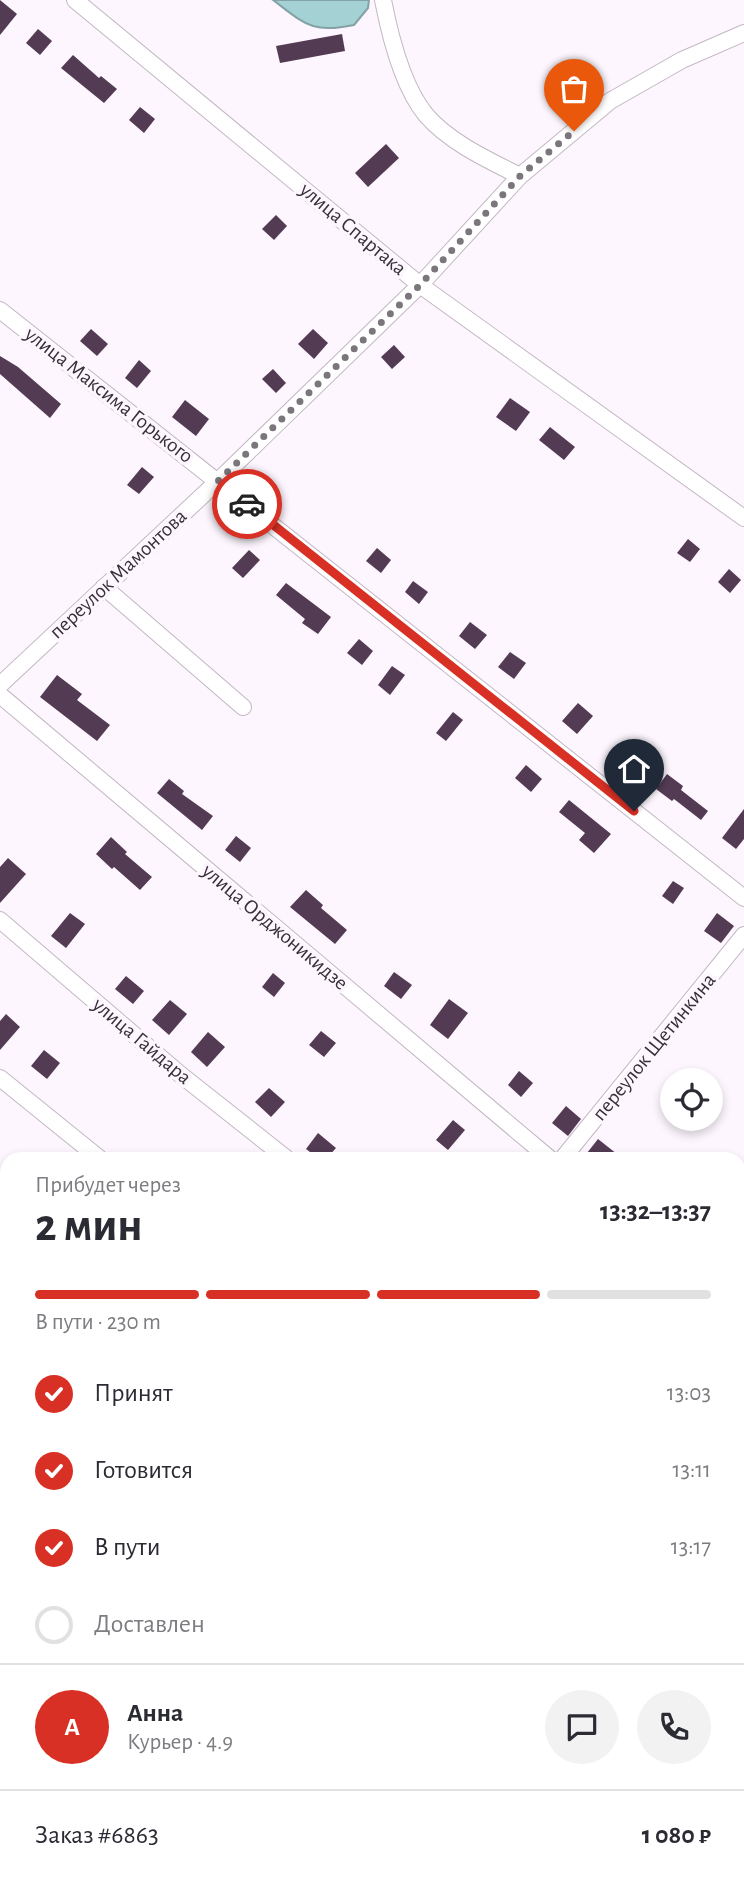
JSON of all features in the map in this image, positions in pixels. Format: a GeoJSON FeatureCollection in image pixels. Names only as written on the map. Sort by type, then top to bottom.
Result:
{"type":"FeatureCollection","features":[{"type":"Feature","properties":{"kind":"street","name":"улица Спартака"},"geometry":{"type":"LineString","coordinates":[[75,0],[420,285],[744,518]]}},
{"type":"Feature","properties":{"kind":"street"},"geometry":{"type":"LineString","coordinates":[[383,0],[402,73],[426,114],[468,149],[520,176]]}},
{"type":"Feature","properties":{"kind":"street","name":"переулок Мамонтова"},"geometry":{"type":"LineString","coordinates":[[0,685],[218,481],[420,285],[520,176],[610,101],[682,60],[744,33]]}},
{"type":"Feature","properties":{"kind":"street","name":"улица Максима Горького"},"geometry":{"type":"LineString","coordinates":[[0,310],[744,898]]}},
{"type":"Feature","properties":{"kind":"street"},"geometry":{"type":"LineString","coordinates":[[104,587],[243,707]]}},
{"type":"Feature","properties":{"kind":"street","name":"улица Орджоникидзе"},"geometry":{"type":"LineString","coordinates":[[0,695],[543,1152]]}},
{"type":"Feature","properties":{"kind":"street","name":"улица Гайдара"},"geometry":{"type":"LineString","coordinates":[[0,920],[181,1075],[278,1152]]}},
{"type":"Feature","properties":{"kind":"street","name":"переулок Щетинкина"},"geometry":{"type":"LineString","coordinates":[[568,1152],[744,935]]}},
{"type":"Feature","properties":{"kind":"street"},"geometry":{"type":"LineString","coordinates":[[0,1078],[92,1152]]}},
{"type":"Feature","properties":{"kind":"water"},"geometry":{"type":"Polygon","coordinates":[[[273,0],[369,0],[368,8],[354,25],[328,28],[302,21],[273,0]]]}},
{"type":"Feature","properties":{"kind":"building"},"geometry":{"type":"Polygon","coordinates":[[[0,0],[17,14],[0,35],[0,0]]]}},
{"type":"Feature","properties":{"kind":"building"},"geometry":{"type":"Polygon","coordinates":[[[38,29],[52,41],[40,55],[26,43],[38,29]]]}},
{"type":"Feature","properties":{"kind":"building"},"geometry":{"type":"Polygon","coordinates":[[[342,34],[345,51],[280,63],[276,46],[342,34]]]}},
{"type":"Feature","properties":{"kind":"building"},"geometry":{"type":"Polygon","coordinates":[[[73,55],[99,78],[101,76],[117,89],[104,103],[61,68],[73,55]]]}},
{"type":"Feature","properties":{"kind":"building"},"geometry":{"type":"Polygon","coordinates":[[[140,107],[155,119],[144,133],[129,120],[140,107]]]}},
{"type":"Feature","properties":{"kind":"building"},"geometry":{"type":"Polygon","coordinates":[[[386,144],[399,158],[368,187],[355,173],[386,144]]]}},
{"type":"Feature","properties":{"kind":"building"},"geometry":{"type":"Polygon","coordinates":[[[276,215],[287,226],[274,240],[262,229],[276,215]]]}},
{"type":"Feature","properties":{"kind":"building"},"geometry":{"type":"Polygon","coordinates":[[[91,329],[108,344],[97,356],[80,341],[91,329]]]}},
{"type":"Feature","properties":{"kind":"building"},"geometry":{"type":"Polygon","coordinates":[[[313,329],[328,343],[314,359],[298,344],[313,329]]]}},
{"type":"Feature","properties":{"kind":"building"},"geometry":{"type":"Polygon","coordinates":[[[394,345],[405,357],[392,369],[381,357],[394,345]]]}},
{"type":"Feature","properties":{"kind":"building"},"geometry":{"type":"Polygon","coordinates":[[[0,356],[18,367],[61,404],[50,418],[0,374],[0,356]]]}},
{"type":"Feature","properties":{"kind":"building"},"geometry":{"type":"Polygon","coordinates":[[[139,360],[151,371],[137,388],[125,378],[139,360]]]}},
{"type":"Feature","properties":{"kind":"building"},"geometry":{"type":"Polygon","coordinates":[[[273,369],[286,383],[276,393],[262,379],[273,369]]]}},
{"type":"Feature","properties":{"kind":"building"},"geometry":{"type":"Polygon","coordinates":[[[510,398],[530,412],[516,431],[496,417],[510,398]]]}},
{"type":"Feature","properties":{"kind":"building"},"geometry":{"type":"Polygon","coordinates":[[[185,400],[209,419],[196,436],[172,417],[185,400]]]}},
{"type":"Feature","properties":{"kind":"building"},"geometry":{"type":"Polygon","coordinates":[[[550,427],[575,447],[564,460],[539,440],[550,427]]]}},
{"type":"Feature","properties":{"kind":"building"},"geometry":{"type":"Polygon","coordinates":[[[142,467],[154,477],[139,494],[127,485],[142,467]]]}},
{"type":"Feature","properties":{"kind":"building"},"geometry":{"type":"Polygon","coordinates":[[[688,539],[700,549],[690,562],[677,553],[688,539]]]}},
{"type":"Feature","properties":{"kind":"building"},"geometry":{"type":"Polygon","coordinates":[[[377,548],[391,560],[381,573],[366,561],[377,548]]]}},
{"type":"Feature","properties":{"kind":"building"},"geometry":{"type":"Polygon","coordinates":[[[249,550],[260,560],[243,578],[232,568],[249,550]]]}},
{"type":"Feature","properties":{"kind":"building"},"geometry":{"type":"Polygon","coordinates":[[[729,569],[741,580],[730,593],[718,582],[729,569]]]}},
{"type":"Feature","properties":{"kind":"building"},"geometry":{"type":"Polygon","coordinates":[[[413,581],[428,592],[419,604],[405,592],[413,581]]]}},
{"type":"Feature","properties":{"kind":"building"},"geometry":{"type":"Polygon","coordinates":[[[286,583],[331,617],[318,634],[302,623],[305,619],[276,595],[286,583]]]}},
{"type":"Feature","properties":{"kind":"building"},"geometry":{"type":"Polygon","coordinates":[[[470,622],[487,635],[475,649],[459,636],[470,622]]]}},
{"type":"Feature","properties":{"kind":"building"},"geometry":{"type":"Polygon","coordinates":[[[359,639],[373,651],[362,665],[347,653],[359,639]]]}},
{"type":"Feature","properties":{"kind":"building"},"geometry":{"type":"Polygon","coordinates":[[[510,652],[526,663],[514,679],[498,667],[510,652]]]}},
{"type":"Feature","properties":{"kind":"building"},"geometry":{"type":"Polygon","coordinates":[[[392,666],[405,675],[390,695],[378,685],[392,666]]]}},
{"type":"Feature","properties":{"kind":"building"},"geometry":{"type":"Polygon","coordinates":[[[57,675],[82,694],[77,700],[110,725],[97,741],[40,697],[57,675]]]}},
{"type":"Feature","properties":{"kind":"building"},"geometry":{"type":"Polygon","coordinates":[[[578,703],[593,716],[577,734],[562,721],[578,703]]]}},
{"type":"Feature","properties":{"kind":"building"},"geometry":{"type":"Polygon","coordinates":[[[453,712],[463,720],[446,741],[436,733],[453,712]]]}},
{"type":"Feature","properties":{"kind":"building"},"geometry":{"type":"Polygon","coordinates":[[[627,743],[642,754],[630,769],[616,758],[627,743]]]}},
{"type":"Feature","properties":{"kind":"building"},"geometry":{"type":"Polygon","coordinates":[[[526,765],[542,779],[531,792],[515,778],[526,765]]]}},
{"type":"Feature","properties":{"kind":"building"},"geometry":{"type":"Polygon","coordinates":[[[667,774],[683,786],[681,790],[708,811],[701,820],[656,789],[667,774]]]}},
{"type":"Feature","properties":{"kind":"building"},"geometry":{"type":"Polygon","coordinates":[[[169,779],[184,791],[182,794],[213,816],[202,830],[157,793],[169,779]]]}},
{"type":"Feature","properties":{"kind":"building"},"geometry":{"type":"Polygon","coordinates":[[[569,800],[611,834],[594,853],[579,840],[585,833],[559,812],[569,800]]]}},
{"type":"Feature","properties":{"kind":"building"},"geometry":{"type":"Polygon","coordinates":[[[744,809],[744,839],[736,849],[722,838],[744,809]]]}},
{"type":"Feature","properties":{"kind":"building"},"geometry":{"type":"Polygon","coordinates":[[[236,836],[251,848],[240,862],[225,850],[236,836]]]}},
{"type":"Feature","properties":{"kind":"building"},"geometry":{"type":"Polygon","coordinates":[[[111,837],[127,852],[125,854],[152,877],[140,890],[96,854],[111,837]]]}},
{"type":"Feature","properties":{"kind":"building"},"geometry":{"type":"Polygon","coordinates":[[[8,858],[26,874],[0,903],[0,867],[8,858]]]}},
{"type":"Feature","properties":{"kind":"building"},"geometry":{"type":"Polygon","coordinates":[[[673,881],[684,888],[673,904],[662,896],[673,881]]]}},
{"type":"Feature","properties":{"kind":"building"},"geometry":{"type":"Polygon","coordinates":[[[306,890],[323,905],[321,908],[347,930],[335,944],[290,907],[306,890]]]}},
{"type":"Feature","properties":{"kind":"building"},"geometry":{"type":"Polygon","coordinates":[[[70,913],[85,924],[66,948],[51,936],[70,913]]]}},
{"type":"Feature","properties":{"kind":"building"},"geometry":{"type":"Polygon","coordinates":[[[717,913],[734,926],[721,943],[704,931],[717,913]]]}},
{"type":"Feature","properties":{"kind":"building"},"geometry":{"type":"Polygon","coordinates":[[[394,972],[412,985],[401,999],[384,986],[394,972]]]}},
{"type":"Feature","properties":{"kind":"building"},"geometry":{"type":"Polygon","coordinates":[[[273,973],[285,983],[274,997],[262,987],[273,973]]]}},
{"type":"Feature","properties":{"kind":"building"},"geometry":{"type":"Polygon","coordinates":[[[126,976],[144,991],[133,1004],[115,989],[126,976]]]}},
{"type":"Feature","properties":{"kind":"building"},"geometry":{"type":"Polygon","coordinates":[[[449,999],[468,1013],[448,1039],[430,1025],[449,999]]]}},
{"type":"Feature","properties":{"kind":"building"},"geometry":{"type":"Polygon","coordinates":[[[170,1000],[187,1014],[169,1035],[152,1020],[170,1000]]]}},
{"type":"Feature","properties":{"kind":"building"},"geometry":{"type":"Polygon","coordinates":[[[6,1014],[20,1027],[0,1050],[0,1021],[6,1014]]]}},
{"type":"Feature","properties":{"kind":"building"},"geometry":{"type":"Polygon","coordinates":[[[321,1031],[336,1043],[324,1057],[309,1045],[321,1031]]]}},
{"type":"Feature","properties":{"kind":"building"},"geometry":{"type":"Polygon","coordinates":[[[208,1032],[225,1047],[207,1067],[191,1052],[208,1032]]]}},
{"type":"Feature","properties":{"kind":"building"},"geometry":{"type":"Polygon","coordinates":[[[44,1050],[60,1063],[47,1079],[31,1066],[44,1050]]]}},
{"type":"Feature","properties":{"kind":"building"},"geometry":{"type":"Polygon","coordinates":[[[519,1071],[533,1083],[521,1097],[508,1085],[519,1071]]]}},
{"type":"Feature","properties":{"kind":"building"},"geometry":{"type":"Polygon","coordinates":[[[269,1088],[285,1102],[271,1117],[255,1102],[269,1088]]]}},
{"type":"Feature","properties":{"kind":"building"},"geometry":{"type":"Polygon","coordinates":[[[566,1106],[581,1119],[568,1136],[552,1123],[566,1106]]]}},
{"type":"Feature","properties":{"kind":"building"},"geometry":{"type":"Polygon","coordinates":[[[453,1120],[465,1130],[448,1150],[436,1140],[453,1120]]]}},
{"type":"Feature","properties":{"kind":"building"},"geometry":{"type":"Polygon","coordinates":[[[318,1133],[336,1148],[332,1152],[310,1152],[306,1149],[318,1133]]]}},
{"type":"Feature","properties":{"kind":"building"},"geometry":{"type":"Polygon","coordinates":[[[598,1139],[614,1152],[588,1152],[598,1139]]]}},
{"type":"Feature","properties":{"kind":"way so far"},"geometry":{"type":"LineString","coordinates":[[247,504],[218,481],[420,285],[520,176],[574,131]]}},
{"type":"Feature","properties":{"kind":"route"},"geometry":{"type":"LineString","coordinates":[[247,504],[634,811]]}}]}
